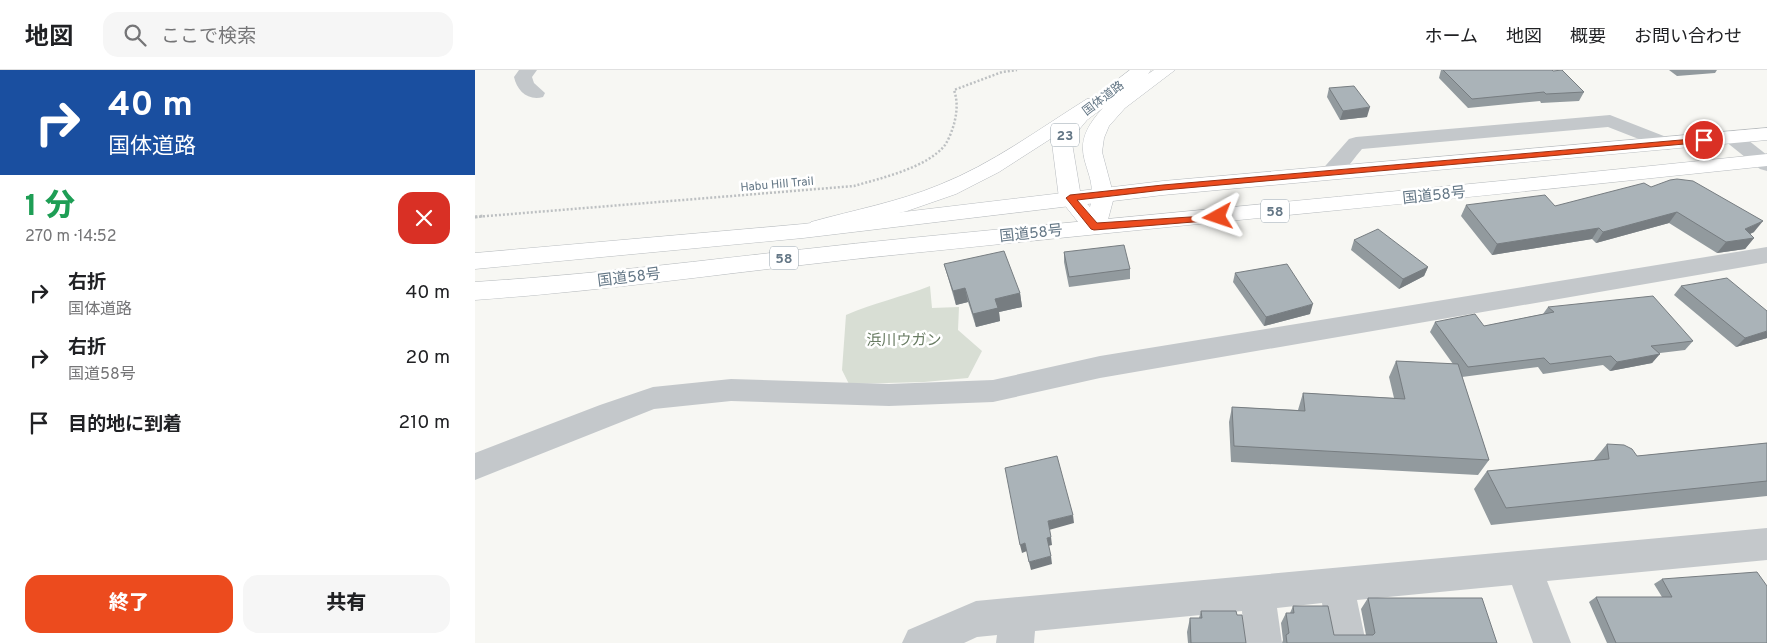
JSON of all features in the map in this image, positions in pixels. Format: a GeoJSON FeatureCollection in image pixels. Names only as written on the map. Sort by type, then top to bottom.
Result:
{"type":"FeatureCollection","features":[{"type":"Feature","properties":{"kind":"main road","name":"国体道路"},"geometry":{"type":"LineString","coordinates":[[1070,198],[1062,143],[1068,130],[1094,103],[1142,70]]}},
{"type":"Feature","properties":{"kind":"main road","name":"国体道路"},"geometry":{"type":"LineString","coordinates":[[1104,194],[1092,153],[1097,129],[1106,115],[1166,70]]}},
{"type":"Feature","properties":{"kind":"main road"},"geometry":{"type":"LineString","coordinates":[[803,231],[927,198],[1011,157],[1094,103]]}},
{"type":"Feature","properties":{"kind":"main road","name":"国道58号"},"geometry":{"type":"LineString","coordinates":[[475,261],[803,231],[1104,194],[1767,134]]}},
{"type":"Feature","properties":{"kind":"main road","name":"国道58号"},"geometry":{"type":"LineString","coordinates":[[475,291],[549,286],[774,259],[1094,226],[1317,207],[1765,162]]}},
{"type":"Feature","properties":{"kind":"main road"},"geometry":{"type":"LineString","coordinates":[[1094,226],[1104,194]]}},
{"type":"Feature","properties":{"kind":"main road"},"geometry":{"type":"LineString","coordinates":[[1070,198],[1094,226]]}},
{"type":"Feature","properties":{"kind":"street"},"geometry":{"type":"LineString","coordinates":[[528,70],[523,77],[525,86],[536,93]]}},
{"type":"Feature","properties":{"kind":"street"},"geometry":{"type":"LineString","coordinates":[[1330,173],[1356,143],[1610,120],[1667,144]]}},
{"type":"Feature","properties":{"kind":"street"},"geometry":{"type":"LineString","coordinates":[[1732,137],[1765,162]]}},
{"type":"Feature","properties":{"kind":"street"},"geometry":{"type":"LineString","coordinates":[[475,466],[610,412],[653,398],[731,390],[889,396],[993,391],[1100,367],[1767,255]]}},
{"type":"Feature","properties":{"kind":"street"},"geometry":{"type":"LineString","coordinates":[[921,643],[976,619],[1016,629],[1258,593],[1767,544]]}},
{"type":"Feature","properties":{"kind":"street"},"geometry":{"type":"LineString","coordinates":[[1521,567],[1552,643]]}},
{"type":"Feature","properties":{"kind":"street"},"geometry":{"type":"LineString","coordinates":[[1336,585],[1347,643]]}},
{"type":"Feature","properties":{"kind":"street"},"geometry":{"type":"LineString","coordinates":[[1258,593],[1263,643]]}},
{"type":"Feature","properties":{"kind":"path","name":"Habu Hill Trail"},"geometry":{"type":"LineString","coordinates":[[475,217],[854,186],[890,176],[922,162],[944,146],[953,129],[959,104],[954,90],[1002,72],[1017,70]]}},
{"type":"Feature","properties":{"kind":"green space","name":"浜川ウガン"},"geometry":{"type":"Polygon","coordinates":[[[930,286],[932,308],[959,307],[958,330],[982,351],[968,378],[924,382],[849,384],[842,370],[846,315],[930,286]]]}},
{"type":"Feature","properties":{"kind":"building"},"geometry":{"type":"Polygon","coordinates":[[[1443,70],[1562,70],[1584,92],[1546,94],[1544,92],[1472,99],[1443,70]]]}},
{"type":"Feature","properties":{"kind":"building"},"geometry":{"type":"Polygon","coordinates":[[[1354,86],[1370,107],[1343,111],[1329,88],[1354,86]]]}},
{"type":"Feature","properties":{"kind":"building"},"geometry":{"type":"Polygon","coordinates":[[[1677,179],[1693,181],[1763,221],[1745,229],[1754,238],[1726,242],[1677,212],[1603,232],[1599,228],[1497,244],[1466,205],[1545,195],[1555,206],[1644,183],[1651,187],[1677,179]]]}},
{"type":"Feature","properties":{"kind":"building"},"geometry":{"type":"Polygon","coordinates":[[[1378,229],[1428,267],[1403,279],[1354,240],[1378,229]]]}},
{"type":"Feature","properties":{"kind":"building"},"geometry":{"type":"Polygon","coordinates":[[[1124,245],[1130,269],[1069,277],[1064,252],[1124,245]]]}},
{"type":"Feature","properties":{"kind":"building"},"geometry":{"type":"Polygon","coordinates":[[[1004,251],[1020,293],[995,299],[998,308],[973,314],[965,288],[953,291],[944,264],[1004,251]]]}},
{"type":"Feature","properties":{"kind":"building"},"geometry":{"type":"Polygon","coordinates":[[[1287,264],[1313,304],[1266,317],[1235,273],[1287,264]]]}},
{"type":"Feature","properties":{"kind":"building"},"geometry":{"type":"Polygon","coordinates":[[[1727,278],[1767,311],[1767,331],[1745,338],[1681,286],[1727,278]]]}},
{"type":"Feature","properties":{"kind":"building"},"geometry":{"type":"Polygon","coordinates":[[[1653,296],[1693,341],[1651,346],[1660,354],[1617,362],[1611,356],[1550,364],[1544,358],[1468,367],[1435,322],[1475,314],[1484,326],[1554,312],[1548,307],[1653,296]]]}},
{"type":"Feature","properties":{"kind":"building"},"geometry":{"type":"Polygon","coordinates":[[[1396,361],[1458,364],[1489,460],[1234,446],[1232,407],[1305,411],[1303,393],[1405,399],[1396,361]]]}},
{"type":"Feature","properties":{"kind":"building"},"geometry":{"type":"Polygon","coordinates":[[[1767,443],[1767,481],[1506,508],[1487,471],[1609,459],[1607,444],[1624,445],[1632,449],[1637,456],[1767,443]]]}},
{"type":"Feature","properties":{"kind":"building"},"geometry":{"type":"Polygon","coordinates":[[[1057,456],[1073,515],[1048,521],[1051,537],[1047,538],[1051,556],[1029,562],[1025,543],[1020,545],[1005,468],[1057,456]]]}},
{"type":"Feature","properties":{"kind":"building"},"geometry":{"type":"Polygon","coordinates":[[[1757,572],[1767,586],[1767,643],[1616,643],[1596,597],[1672,597],[1662,579],[1757,572]]]}},
{"type":"Feature","properties":{"kind":"building"},"geometry":{"type":"Polygon","coordinates":[[[1368,598],[1482,598],[1497,643],[1287,643],[1286,635],[1289,633],[1286,613],[1294,613],[1293,606],[1328,606],[1334,635],[1373,635],[1375,633],[1368,598]]]}},
{"type":"Feature","properties":{"kind":"building"},"geometry":{"type":"Polygon","coordinates":[[[1201,611],[1236,611],[1237,615],[1242,615],[1246,643],[1191,643],[1190,618],[1202,618],[1201,611]]]}},
{"type":"Feature","properties":{"kind":"route"},"geometry":{"type":"LineString","coordinates":[[1218,217],[1094,226],[1070,198],[1704,140]]}}]}
